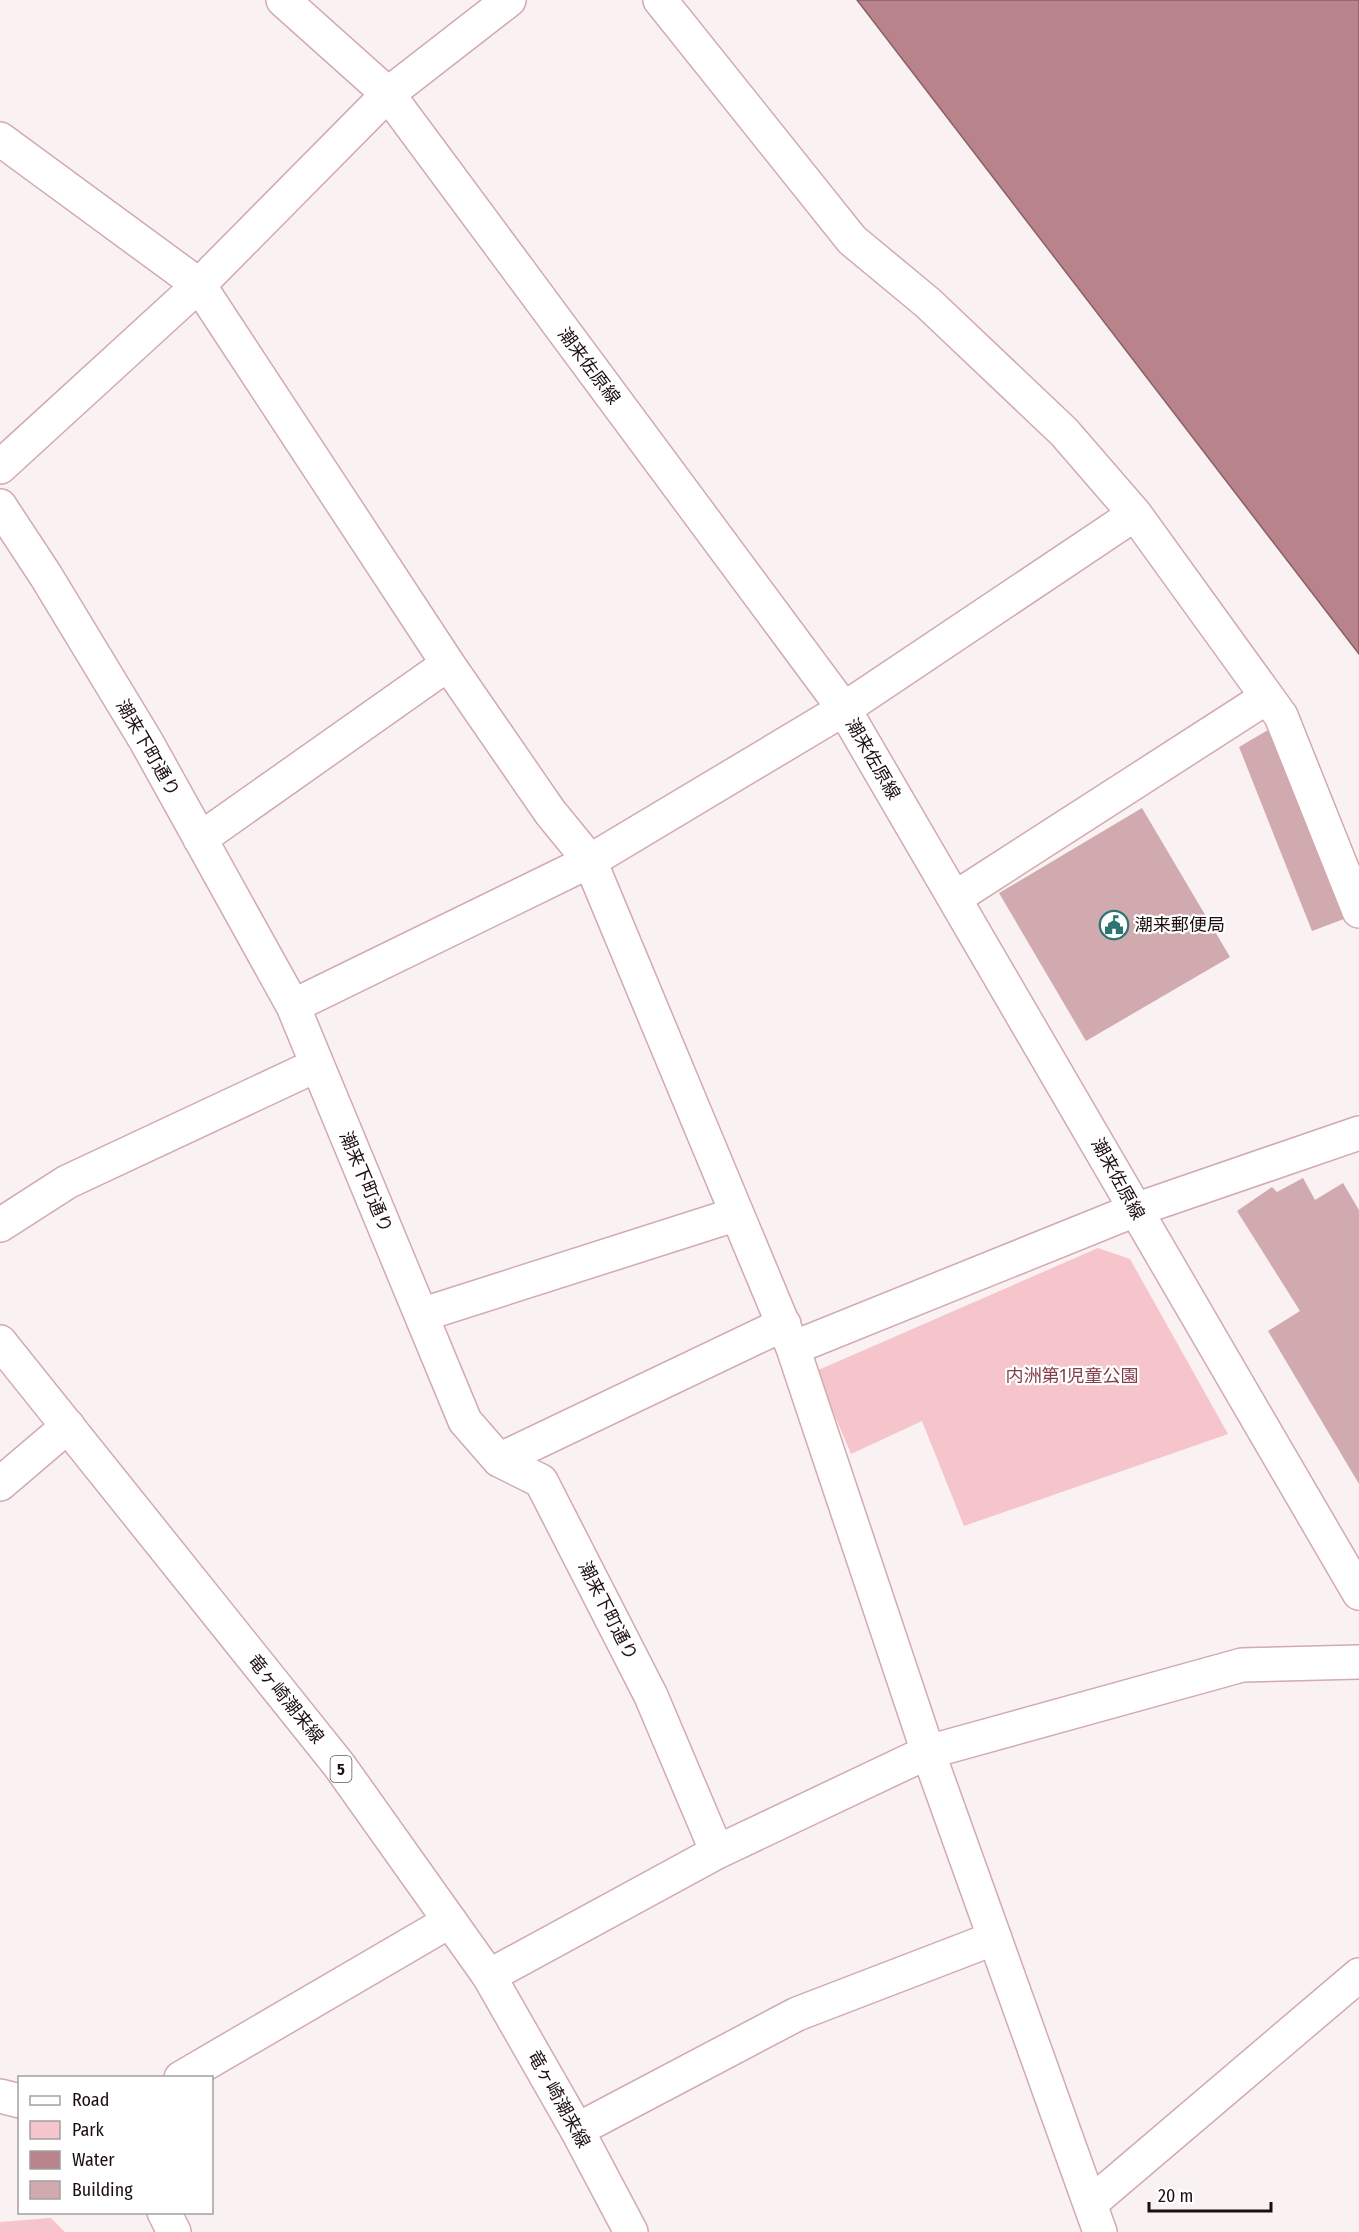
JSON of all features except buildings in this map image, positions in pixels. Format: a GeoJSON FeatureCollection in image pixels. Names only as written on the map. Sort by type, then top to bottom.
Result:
{"type":"FeatureCollection","features":[{"type":"Feature","properties":{"kind":"street","name":"潮来佐原線"},"geometry":{"type":"LineString","coordinates":[[283,0],[387,94],[844,709],[1359,1593]]}},
{"type":"Feature","properties":{"kind":"street"},"geometry":{"type":"LineString","coordinates":[[0,466],[198,285],[387,94],[509,0]]}},
{"type":"Feature","properties":{"kind":"street"},"geometry":{"type":"LineString","coordinates":[[660,0],[852,240],[928,303],[1064,432],[1135,514],[1281,716],[1359,911]]}},
{"type":"Feature","properties":{"kind":"street"},"geometry":{"type":"LineString","coordinates":[[0,139],[198,285],[448,664],[550,812],[590,861],[788,1336],[928,1752],[1095,2218],[1359,1975]]}},
{"type":"Feature","properties":{"kind":"street","name":"潮来下町通り"},"geometry":{"type":"LineString","coordinates":[[0,506],[46,576],[140,731],[293,1006],[465,1421],[499,1460],[541,1481],[651,1696],[717,1852]]}},
{"type":"Feature","properties":{"kind":"street"},"geometry":{"type":"LineString","coordinates":[[293,1006],[590,861],[844,709],[1135,514]]}},
{"type":"Feature","properties":{"kind":"street"},"geometry":{"type":"LineString","coordinates":[[200,839],[448,664]]}},
{"type":"Feature","properties":{"kind":"street"},"geometry":{"type":"LineString","coordinates":[[955,898],[1267,697]]}},
{"type":"Feature","properties":{"kind":"street"},"geometry":{"type":"LineString","coordinates":[[0,1225],[67,1182],[317,1065]]}},
{"type":"Feature","properties":{"kind":"street"},"geometry":{"type":"LineString","coordinates":[[499,1460],[788,1336],[1135,1210],[1359,1133]]}},
{"type":"Feature","properties":{"kind":"street"},"geometry":{"type":"LineString","coordinates":[[422,1315],[737,1214]]}},
{"type":"Feature","properties":{"kind":"street","name":"竜ヶ崎潮来線"},"geometry":{"type":"LineString","coordinates":[[0,1342],[339,1765],[489,1976],[577,2130],[631,2232]]}},
{"type":"Feature","properties":{"kind":"street"},"geometry":{"type":"LineString","coordinates":[[0,1484],[68,1426]]}},
{"type":"Feature","properties":{"kind":"street"},"geometry":{"type":"LineString","coordinates":[[489,1976],[717,1852],[928,1752],[1242,1665],[1359,1662]]}},
{"type":"Feature","properties":{"kind":"street"},"geometry":{"type":"LineString","coordinates":[[184,2076],[450,1921]]}},
{"type":"Feature","properties":{"kind":"street"},"geometry":{"type":"LineString","coordinates":[[577,2130],[797,2014],[995,1938]]}},
{"type":"Feature","properties":{"kind":"street"},"geometry":{"type":"LineString","coordinates":[[0,2096],[18,2100]]}},
{"type":"Feature","properties":{"kind":"green space","name":"内洲第1児童公園"},"geometry":{"type":"Polygon","coordinates":[[[1098,1248],[1130,1259],[1228,1434],[964,1526],[922,1421],[851,1454],[816,1371],[1098,1248]]]}},
{"type":"Feature","properties":{"kind":"green space"},"geometry":{"type":"Polygon","coordinates":[[[51,2218],[65,2232],[0,2232],[0,2222],[51,2218]]]}},
{"type":"Feature","properties":{"kind":"water"},"geometry":{"type":"Polygon","coordinates":[[[857,0],[1359,0],[1359,654],[857,0]]]}},
{"type":"Feature","properties":{"kind":"place","name":"潮来郵便局"},"geometry":{"type":"Point","coordinates":[1114,925]}}]}
